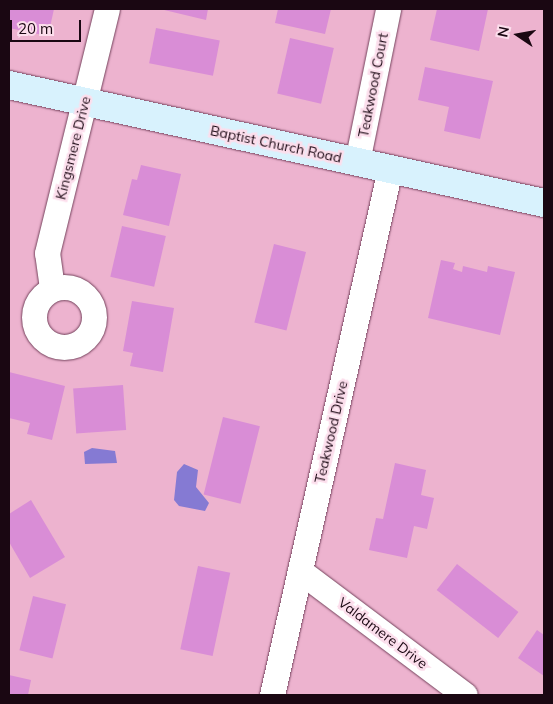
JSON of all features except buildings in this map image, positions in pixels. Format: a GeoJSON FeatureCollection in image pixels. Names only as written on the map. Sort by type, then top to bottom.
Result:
{"type":"FeatureCollection","features":[{"type":"Feature","properties":{"kind":"street","name":"Kingsmere Drive"},"geometry":{"type":"LineString","coordinates":[[52,288],[47,253],[107,9]]}},
{"type":"Feature","properties":{"kind":"street","name":"Teakwood Court"},"geometry":{"type":"LineString","coordinates":[[357,162],[388,9]]}},
{"type":"Feature","properties":{"kind":"street","name":"Baptist Church Road"},"geometry":{"type":"LineString","coordinates":[[9,85],[544,203]]}},
{"type":"Feature","properties":{"kind":"street","name":"Teakwood Drive"},"geometry":{"type":"LineString","coordinates":[[272,695],[390,169]]}},
{"type":"Feature","properties":{"kind":"street","name":"Valdamere Drive"},"geometry":{"type":"LineString","coordinates":[[300,571],[466,695]]}},
{"type":"Feature","properties":{"kind":"shaded area"},"geometry":{"type":"Polygon","coordinates":[[[92,448],[115,451],[117,463],[85,464],[84,452],[92,448]]]}},
{"type":"Feature","properties":{"kind":"shaded area"},"geometry":{"type":"Polygon","coordinates":[[[184,464],[198,470],[196,487],[209,503],[205,511],[179,506],[174,500],[177,472],[184,464]]]}}]}
